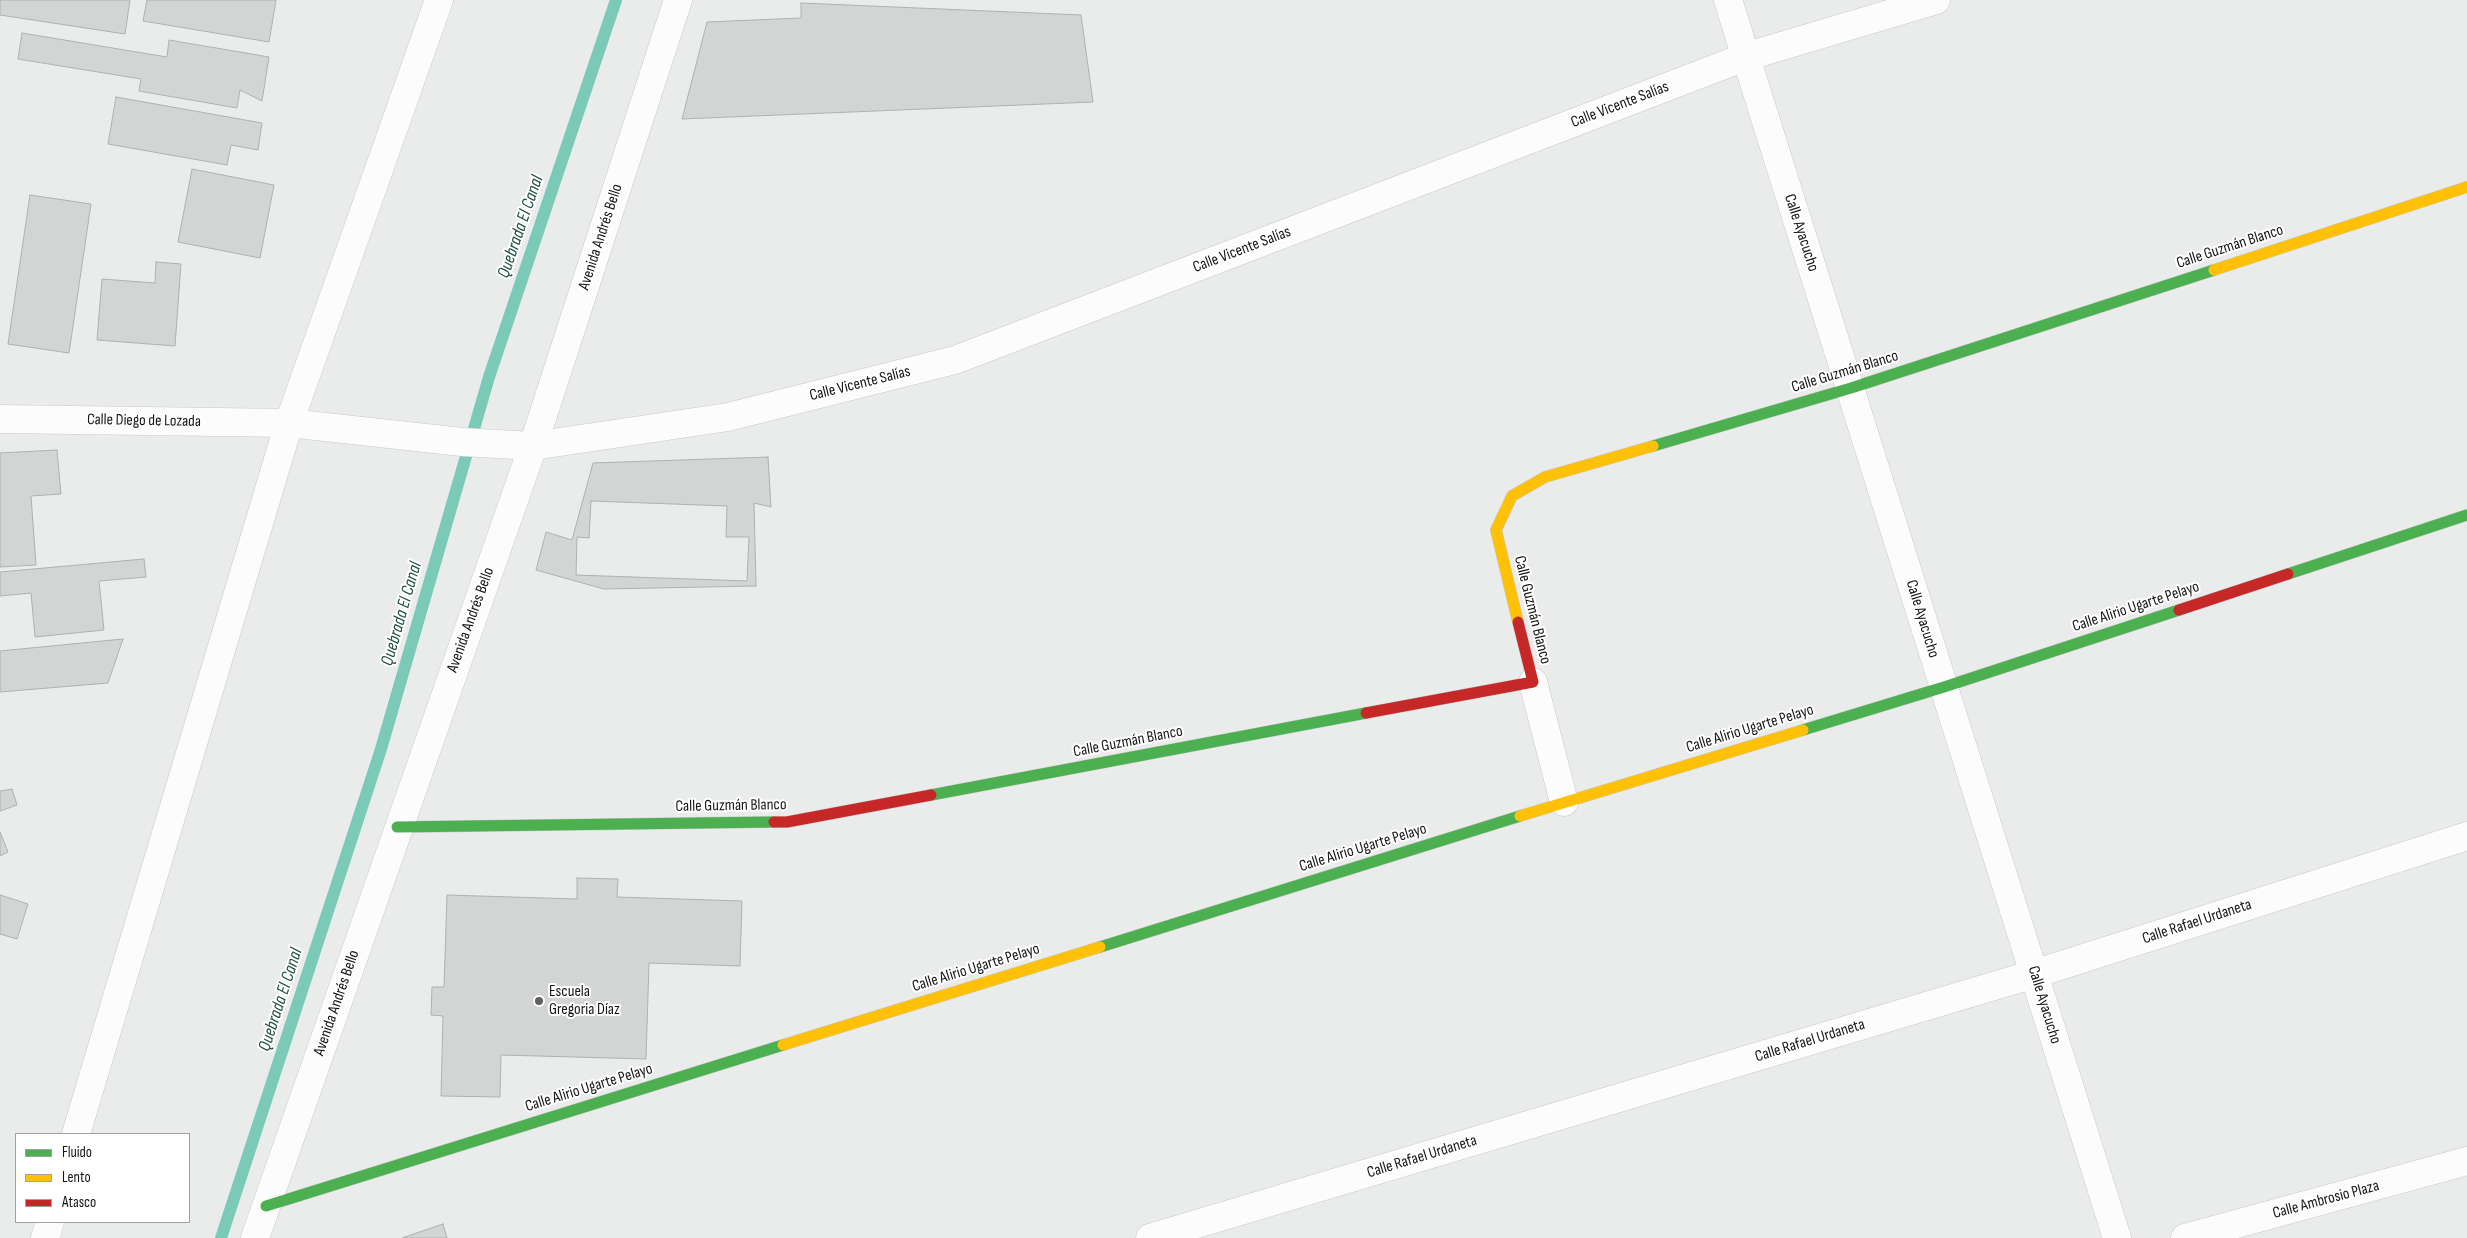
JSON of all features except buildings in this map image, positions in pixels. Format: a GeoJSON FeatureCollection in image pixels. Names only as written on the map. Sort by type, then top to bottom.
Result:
{"type":"FeatureCollection","features":[{"type":"Feature","properties":{"kind":"street"},"geometry":{"type":"LineString","coordinates":[[76,1133],[288,423],[439,0]]}},
{"type":"Feature","properties":{"kind":"street","name":"Avenida Andrés Bello"},"geometry":{"type":"LineString","coordinates":[[256,1238],[397,828],[533,446],[678,0]]}},
{"type":"Feature","properties":{"kind":"street","name":"Calle Ayacucho"},"geometry":{"type":"LineString","coordinates":[[1728,0],[2117,1238]]}},
{"type":"Feature","properties":{"kind":"street","name":"Calle Vicente Salías"},"geometry":{"type":"LineString","coordinates":[[369,431],[462,442],[533,446],[728,417],[956,360],[1745,57],[1936,0]]}},
{"type":"Feature","properties":{"kind":"street","name":"Calle Guzmán Blanco"},"geometry":{"type":"LineString","coordinates":[[397,828],[788,822],[1533,682],[1496,530],[1512,496],[1545,477],[1851,388],[2467,187]]}},
{"type":"Feature","properties":{"kind":"street","name":"Calle Diego de Lozada"},"geometry":{"type":"LineString","coordinates":[[0,419],[288,423],[369,431]]}},
{"type":"Feature","properties":{"kind":"street","name":"Calle Alirio Ugarte Pelayo"},"geometry":{"type":"LineString","coordinates":[[266,1206],[1564,802],[1944,687],[2467,515]]}},
{"type":"Feature","properties":{"kind":"street"},"geometry":{"type":"LineString","coordinates":[[1533,682],[1564,802]]}},
{"type":"Feature","properties":{"kind":"street","name":"Calle Rafael Urdaneta"},"geometry":{"type":"LineString","coordinates":[[1150,1238],[2034,974],[2467,836]]}},
{"type":"Feature","properties":{"kind":"street","name":"Calle Ambrosio Plaza"},"geometry":{"type":"LineString","coordinates":[[2185,1238],[2467,1161]]}},
{"type":"Feature","properties":{"kind":"street"},"geometry":{"type":"LineString","coordinates":[[45,1238],[50,1223]]}},
{"type":"Feature","properties":{"kind":"waterway","name":"Quebrada El Canal"},"geometry":{"type":"LineString","coordinates":[[221,1238],[381,749],[489,377],[616,0]]}},
{"type":"Feature","properties":{"kind":"traffic: fast"},"geometry":{"type":"LineString","coordinates":[[1653,446],[1851,388],[2214,270]]}},
{"type":"Feature","properties":{"kind":"traffic: fast"},"geometry":{"type":"LineString","coordinates":[[2288,574],[2467,515]]}},
{"type":"Feature","properties":{"kind":"traffic: fast"},"geometry":{"type":"LineString","coordinates":[[1803,730],[1944,687],[2179,610]]}},
{"type":"Feature","properties":{"kind":"traffic: fast"},"geometry":{"type":"LineString","coordinates":[[931,795],[1366,713]]}},
{"type":"Feature","properties":{"kind":"traffic: fast"},"geometry":{"type":"LineString","coordinates":[[1100,947],[1520,816]]}},
{"type":"Feature","properties":{"kind":"traffic: fast"},"geometry":{"type":"LineString","coordinates":[[397,827],[774,822]]}},
{"type":"Feature","properties":{"kind":"traffic: fast"},"geometry":{"type":"LineString","coordinates":[[266,1206],[783,1045]]}},
{"type":"Feature","properties":{"kind":"traffic: slow"},"geometry":{"type":"LineString","coordinates":[[2214,270],[2467,187]]}},
{"type":"Feature","properties":{"kind":"traffic: slow"},"geometry":{"type":"LineString","coordinates":[[1518,622],[1496,530],[1512,496],[1545,477],[1653,446]]}},
{"type":"Feature","properties":{"kind":"traffic: slow"},"geometry":{"type":"LineString","coordinates":[[1520,816],[1803,730]]}},
{"type":"Feature","properties":{"kind":"traffic: slow"},"geometry":{"type":"LineString","coordinates":[[783,1045],[1100,947]]}},
{"type":"Feature","properties":{"kind":"traffic: jam"},"geometry":{"type":"LineString","coordinates":[[2179,610],[2288,574]]}},
{"type":"Feature","properties":{"kind":"traffic: jam"},"geometry":{"type":"LineString","coordinates":[[1366,713],[1533,682],[1518,622]]}},
{"type":"Feature","properties":{"kind":"traffic: jam"},"geometry":{"type":"LineString","coordinates":[[774,822],[787,822],[931,795]]}},
{"type":"Feature","properties":{"kind":"place","name":"Escuela Gregoria Díaz"},"geometry":{"type":"Point","coordinates":[539,1001]}}]}
